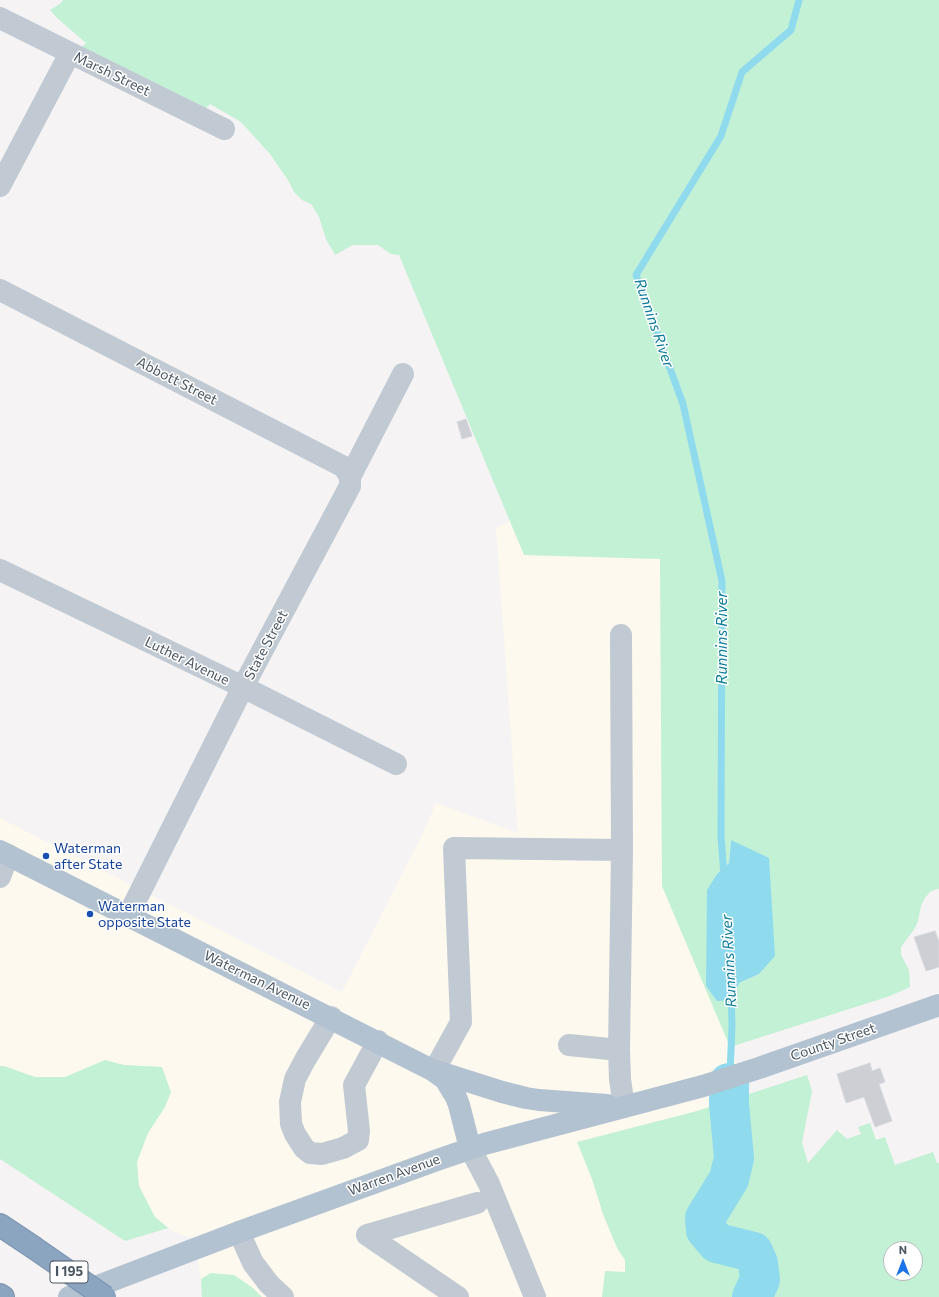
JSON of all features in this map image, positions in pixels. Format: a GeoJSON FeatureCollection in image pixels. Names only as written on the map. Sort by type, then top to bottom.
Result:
{"type":"FeatureCollection","features":[{"type":"Feature","properties":{"kind":"highway","name":"I 195"},"geometry":{"type":"LineString","coordinates":[[0,1225],[105,1297]]}},
{"type":"Feature","properties":{"kind":"main road","name":"Waterman Avenue"},"geometry":{"type":"LineString","coordinates":[[4,853],[378,1041],[434,1071],[445,1079],[460,1105],[470,1148]]}},
{"type":"Feature","properties":{"kind":"main road","name":"County Street"},"geometry":{"type":"LineString","coordinates":[[727,1078],[939,1004]]}},
{"type":"Feature","properties":{"kind":"main road"},"geometry":{"type":"LineString","coordinates":[[434,1071],[502,1092],[533,1099],[624,1106]]}},
{"type":"Feature","properties":{"kind":"main road","name":"Warren Avenue"},"geometry":{"type":"LineString","coordinates":[[69,1297],[239,1232],[470,1148],[703,1086],[727,1078]]}},
{"type":"Feature","properties":{"kind":"street","name":"Marsh Street"},"geometry":{"type":"LineString","coordinates":[[0,18],[224,129]]}},
{"type":"Feature","properties":{"kind":"street"},"geometry":{"type":"LineString","coordinates":[[0,186],[70,53]]}},
{"type":"Feature","properties":{"kind":"street","name":"Abbott Street"},"geometry":{"type":"LineString","coordinates":[[0,290],[344,467],[350,477]]}},
{"type":"Feature","properties":{"kind":"street","name":"State Street"},"geometry":{"type":"LineString","coordinates":[[128,916],[243,687],[350,486],[350,477],[403,374]]}},
{"type":"Feature","properties":{"kind":"street","name":"Luther Avenue"},"geometry":{"type":"LineString","coordinates":[[0,570],[243,687],[396,764]]}},
{"type":"Feature","properties":{"kind":"street"},"geometry":{"type":"LineString","coordinates":[[621,635],[622,850],[619,1050],[620,1079],[624,1106]]}},
{"type":"Feature","properties":{"kind":"street"},"geometry":{"type":"LineString","coordinates":[[434,1071],[461,1022],[454,848],[622,850]]}},
{"type":"Feature","properties":{"kind":"street"},"geometry":{"type":"LineString","coordinates":[[0,877],[4,853]]}},
{"type":"Feature","properties":{"kind":"street"},"geometry":{"type":"LineString","coordinates":[[331,1018],[295,1079],[290,1102],[291,1124],[295,1134],[304,1148],[310,1153],[322,1154],[343,1148],[358,1140],[359,1131],[354,1085],[378,1041]]}},
{"type":"Feature","properties":{"kind":"street"},"geometry":{"type":"LineString","coordinates":[[569,1045],[619,1050]]}},
{"type":"Feature","properties":{"kind":"street"},"geometry":{"type":"LineString","coordinates":[[470,1148],[473,1182],[480,1212],[487,1220],[508,1233]]}},
{"type":"Feature","properties":{"kind":"street"},"geometry":{"type":"LineString","coordinates":[[470,1148],[489,1184],[535,1297]]}},
{"type":"Feature","properties":{"kind":"street"},"geometry":{"type":"LineString","coordinates":[[458,1297],[367,1235],[477,1203]]}},
{"type":"Feature","properties":{"kind":"street"},"geometry":{"type":"LineString","coordinates":[[239,1232],[253,1263],[269,1284],[283,1297]]}},
{"type":"Feature","properties":{"kind":"shaded area"},"geometry":{"type":"Polygon","coordinates":[[[510,521],[525,555],[660,559],[662,886],[740,1071],[748,1095],[697,1111],[592,1179],[603,1214],[617,1248],[625,1260],[626,1272],[603,1293],[602,1297],[262,1297],[253,1288],[211,1273],[201,1279],[197,1257],[206,1248],[188,1237],[175,1232],[155,1217],[139,1186],[137,1162],[148,1133],[165,1107],[162,1067],[124,1065],[105,1061],[66,1077],[35,1077],[5,1066],[0,1066],[0,818],[342,992],[423,833],[436,803],[518,833],[496,528],[510,521]]]}},
{"type":"Feature","properties":{"kind":"green space"},"geometry":{"type":"Polygon","coordinates":[[[63,0],[939,0],[939,889],[930,892],[925,898],[921,906],[915,928],[901,947],[901,955],[909,970],[910,987],[890,996],[730,1047],[662,886],[660,559],[524,555],[399,255],[391,254],[378,245],[353,245],[335,255],[326,239],[319,217],[311,204],[302,200],[294,192],[288,180],[270,154],[241,122],[210,104],[199,115],[77,52],[86,43],[50,10],[63,0]],[[731,840],[729,863],[717,874],[706,986],[739,983],[759,974],[731,840]]]}},
{"type":"Feature","properties":{"kind":"green space"},"geometry":{"type":"Polygon","coordinates":[[[105,1060],[124,1065],[162,1067],[171,1092],[165,1107],[148,1133],[137,1162],[139,1186],[155,1217],[168,1228],[125,1241],[0,1159],[0,1066],[35,1077],[65,1077],[105,1060]]]}},
{"type":"Feature","properties":{"kind":"green space"},"geometry":{"type":"Polygon","coordinates":[[[807,1075],[812,1091],[802,1143],[808,1163],[837,1130],[847,1139],[861,1134],[858,1127],[870,1123],[876,1140],[885,1137],[895,1165],[933,1152],[937,1163],[939,1163],[939,1297],[602,1297],[605,1271],[625,1272],[625,1260],[617,1248],[603,1214],[592,1179],[577,1142],[697,1111],[807,1075]]]}},
{"type":"Feature","properties":{"kind":"green space"},"geometry":{"type":"Polygon","coordinates":[[[211,1273],[234,1275],[253,1288],[262,1297],[202,1297],[201,1279],[211,1273]]]}},
{"type":"Feature","properties":{"kind":"water"},"geometry":{"type":"Polygon","coordinates":[[[731,840],[769,858],[775,956],[759,974],[739,983],[732,1000],[717,1001],[706,986],[707,890],[717,874],[729,863],[731,840]]]}},
{"type":"Feature","properties":{"kind":"building"},"geometry":{"type":"Polygon","coordinates":[[[466,419],[472,436],[462,439],[457,422],[466,419]]]}},
{"type":"Feature","properties":{"kind":"building"},"geometry":{"type":"Polygon","coordinates":[[[935,931],[939,942],[939,967],[926,971],[914,937],[935,931]]]}},
{"type":"Feature","properties":{"kind":"building"},"geometry":{"type":"Polygon","coordinates":[[[870,1063],[872,1071],[880,1068],[885,1082],[879,1084],[892,1121],[875,1127],[864,1097],[846,1103],[837,1074],[870,1063]]]}},
{"type":"Feature","properties":{"kind":"waterway","name":"Runnins River"},"geometry":{"type":"LineString","coordinates":[[724,876],[721,836],[722,581],[683,404],[636,275],[721,136],[742,72],[791,30],[799,0]]}},
{"type":"Feature","properties":{"kind":"waterway","name":"Runnins River"},"geometry":{"type":"LineString","coordinates":[[730,1074],[732,1026],[731,990]]}},
{"type":"Feature","properties":{"kind":"waterway","name":"Runnins River"},"geometry":{"type":"LineString","coordinates":[[729,1083],[729,1104],[734,1158],[729,1179],[705,1218],[706,1230],[717,1243],[753,1252],[758,1263],[760,1280],[752,1297]]}},
{"type":"Feature","properties":{"kind":"place","name":"Waterman after State"},"geometry":{"type":"Point","coordinates":[46,856]}},
{"type":"Feature","properties":{"kind":"place","name":"Waterman opposite State"},"geometry":{"type":"Point","coordinates":[90,914]}}]}
